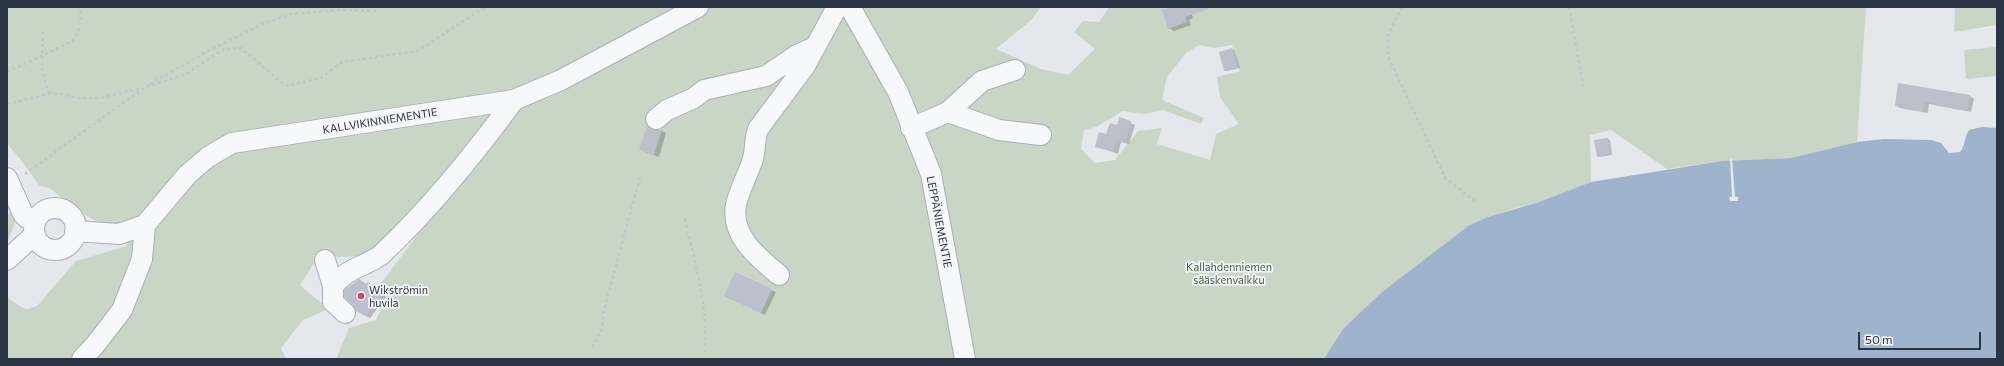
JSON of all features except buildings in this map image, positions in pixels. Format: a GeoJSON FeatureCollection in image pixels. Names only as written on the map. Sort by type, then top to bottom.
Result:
{"type":"FeatureCollection","features":[{"type":"Feature","properties":{"kind":"street","name":"KALLVIKINNIEMENTIE"},"geometry":{"type":"LineString","coordinates":[[145,225],[187,175],[208,157],[232,143],[514,100],[561,80],[698,7]]}},
{"type":"Feature","properties":{"kind":"street"},"geometry":{"type":"LineString","coordinates":[[779,275],[757,257],[745,242],[737,225],[736,206],[754,156],[755,138],[758,129],[788,90],[815,47],[837,7]]}},
{"type":"Feature","properties":{"kind":"street","name":"LEPPÄNIEMENTIE"},"geometry":{"type":"LineString","coordinates":[[850,7],[898,92],[931,174],[965,359]]}},
{"type":"Feature","properties":{"kind":"street"},"geometry":{"type":"LineString","coordinates":[[656,119],[667,110],[694,98],[704,90],[766,76],[797,55],[815,47]]}},
{"type":"Feature","properties":{"kind":"street"},"geometry":{"type":"LineString","coordinates":[[912,128],[948,112],[982,81],[1015,70]]}},
{"type":"Feature","properties":{"kind":"street"},"geometry":{"type":"LineString","coordinates":[[333,286],[342,275],[379,257],[406,231],[442,194],[514,100]]}},
{"type":"Feature","properties":{"kind":"street"},"geometry":{"type":"LineString","coordinates":[[948,112],[999,130],[1041,135]]}},
{"type":"Feature","properties":{"kind":"street"},"geometry":{"type":"LineString","coordinates":[[7,260],[36,226],[45,210],[59,208],[71,216],[74,222],[75,231],[70,242],[58,249],[44,246],[38,242],[36,226],[23,214],[9,182]]}},
{"type":"Feature","properties":{"kind":"street"},"geometry":{"type":"LineString","coordinates":[[75,231],[119,234],[145,225],[142,260],[122,310],[95,346],[82,359]]}},
{"type":"Feature","properties":{"kind":"street"},"geometry":{"type":"LineString","coordinates":[[325,260],[333,286],[333,302],[345,313]]}},
{"type":"Feature","properties":{"kind":"path"},"geometry":{"type":"LineString","coordinates":[[7,72],[73,41],[80,25],[80,7]]}},
{"type":"Feature","properties":{"kind":"path"},"geometry":{"type":"LineString","coordinates":[[7,104],[49,94],[61,94],[76,98],[100,98],[145,87],[184,75],[224,49],[242,48],[286,86],[321,78],[342,62],[418,51],[485,7]]}},
{"type":"Feature","properties":{"kind":"path"},"geometry":{"type":"LineString","coordinates":[[1402,7],[1387,37],[1388,58],[1445,178],[1475,201]]}},
{"type":"Feature","properties":{"kind":"path"},"geometry":{"type":"LineString","coordinates":[[1570,7],[1584,91]]}},
{"type":"Feature","properties":{"kind":"path"},"geometry":{"type":"LineString","coordinates":[[9,182],[145,87],[208,50],[263,24],[291,14],[339,10],[379,11]]}},
{"type":"Feature","properties":{"kind":"path"},"geometry":{"type":"LineString","coordinates":[[43,32],[42,71],[49,94]]}},
{"type":"Feature","properties":{"kind":"path"},"geometry":{"type":"LineString","coordinates":[[592,347],[602,329],[604,310],[640,177]]}},
{"type":"Feature","properties":{"kind":"path"},"geometry":{"type":"LineString","coordinates":[[685,219],[698,274],[706,333],[705,352]]}},
{"type":"Feature","properties":{"kind":"green space","name":"Kallahdenniemen sääskenvalkku"},"geometry":{"type":"Polygon","coordinates":[[[7,7],[1041,7],[1031,20],[996,49],[1041,69],[1068,75],[1095,49],[1074,32],[1083,21],[1099,22],[1109,7],[1866,7],[1857,142],[1791,158],[1722,161],[1667,169],[1611,130],[1590,135],[1591,182],[1539,202],[1512,209],[1468,226],[1382,292],[1324,359],[336,359],[349,328],[376,320],[390,291],[381,283],[427,222],[366,256],[337,257],[320,254],[300,285],[328,309],[303,320],[281,348],[286,359],[7,359],[7,297],[21,307],[27,309],[37,306],[76,261],[127,246],[120,226],[94,220],[75,209],[51,189],[39,185],[7,143],[7,7]],[[1199,45],[1186,53],[1167,77],[1162,100],[1204,118],[1201,124],[1163,110],[1144,114],[1123,111],[1096,127],[1084,130],[1081,149],[1095,163],[1115,160],[1138,131],[1162,128],[1157,144],[1210,160],[1216,134],[1239,124],[1220,97],[1217,77],[1240,71],[1232,45],[1214,48],[1199,45]]]}},
{"type":"Feature","properties":{"kind":"green space"},"geometry":{"type":"Polygon","coordinates":[[[1955,7],[1997,7],[1997,25],[1954,32],[1955,7]]]}},
{"type":"Feature","properties":{"kind":"green space"},"geometry":{"type":"Polygon","coordinates":[[[1997,47],[1997,76],[1966,79],[1964,50],[1997,47]]]}},
{"type":"Feature","properties":{"kind":"green space"},"geometry":{"type":"Polygon","coordinates":[[[15,211],[16,220],[7,243],[7,214],[15,211]]]}},
{"type":"Feature","properties":{"kind":"water"},"geometry":{"type":"Polygon","coordinates":[[[1982,127],[1997,128],[1997,359],[1324,359],[1343,329],[1382,292],[1468,226],[1488,217],[1539,202],[1591,182],[1722,161],[1791,158],[1857,142],[1884,139],[1931,140],[1941,143],[1949,153],[1960,152],[1969,130],[1982,127]]]}},
{"type":"Feature","properties":{"kind":"pier"},"geometry":{"type":"Polygon","coordinates":[[[1730,159],[1732,159],[1735,197],[1738,197],[1738,201],[1730,201],[1729,197],[1732,197],[1730,159]]]}},
{"type":"Feature","properties":{"kind":"place","name":"Wikströmin huvila"},"geometry":{"type":"Point","coordinates":[361,296]}}]}
